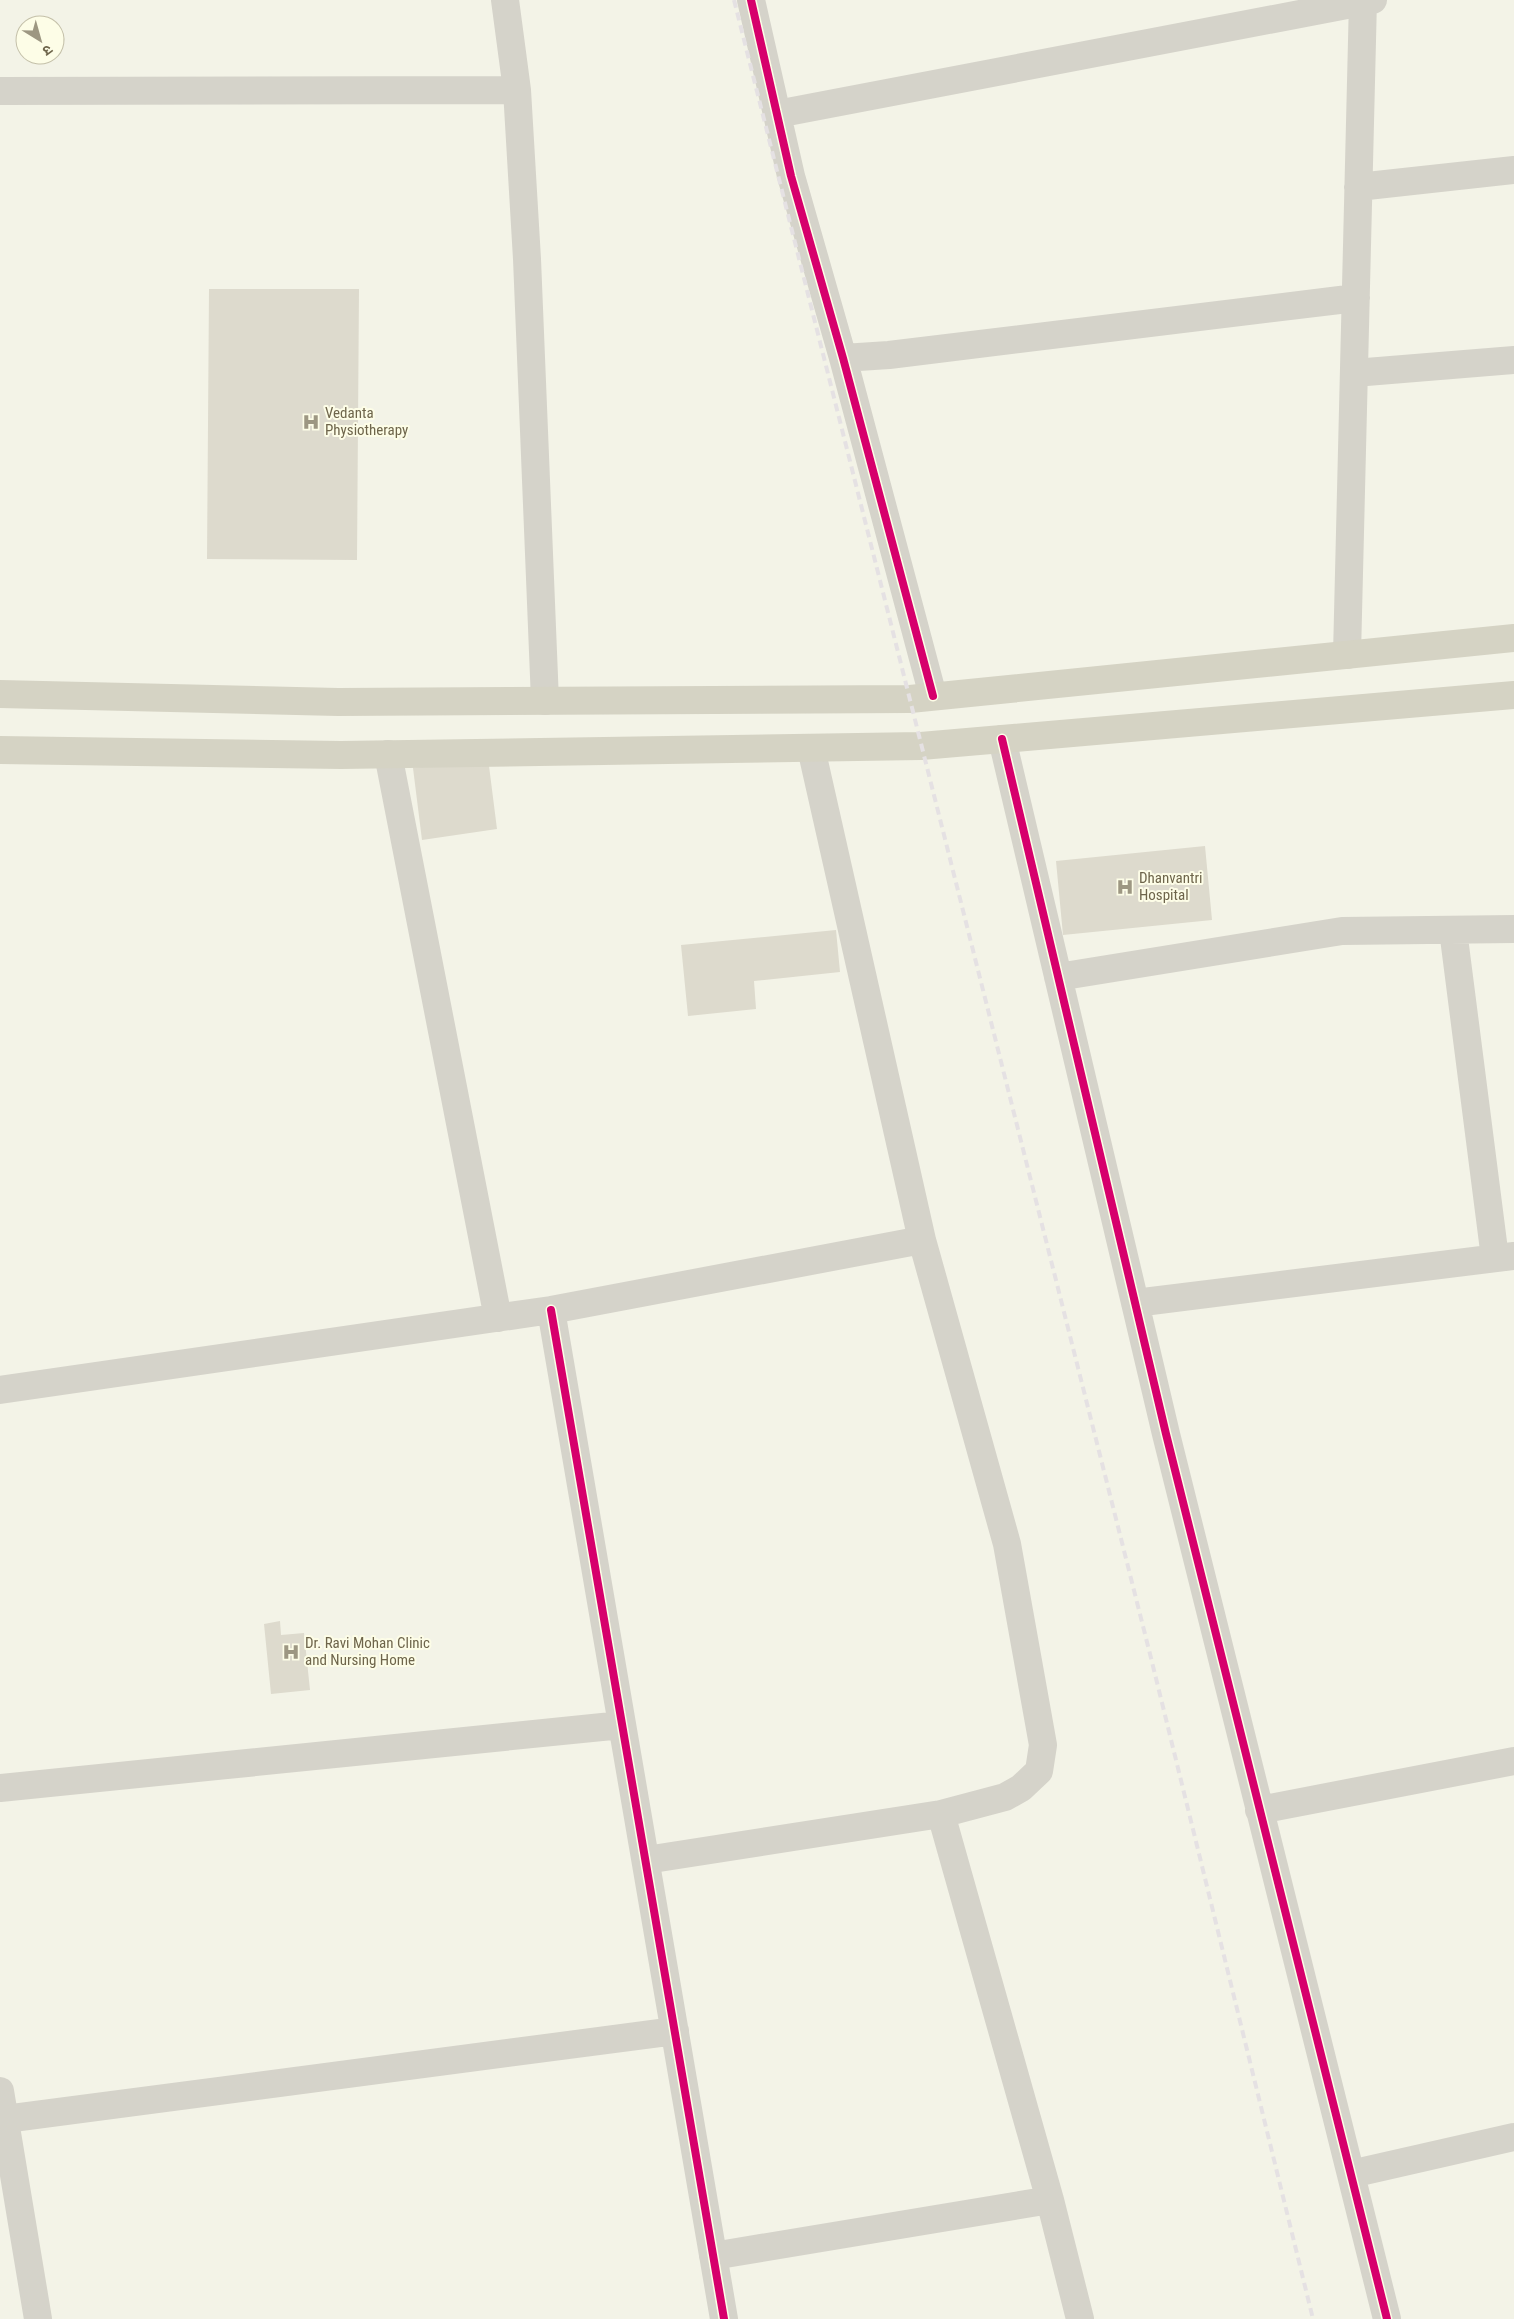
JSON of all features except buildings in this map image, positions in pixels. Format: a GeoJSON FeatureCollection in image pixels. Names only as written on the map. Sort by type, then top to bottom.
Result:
{"type":"FeatureCollection","features":[{"type":"Feature","properties":{"kind":"main road"},"geometry":{"type":"LineString","coordinates":[[0,694],[338,702],[910,699],[1514,638]]}},
{"type":"Feature","properties":{"kind":"main road"},"geometry":{"type":"LineString","coordinates":[[0,750],[388,754],[921,746],[1514,695]]}},
{"type":"Feature","properties":{"kind":"street"},"geometry":{"type":"LineString","coordinates":[[505,0],[516,90],[528,269],[545,701]]}},
{"type":"Feature","properties":{"kind":"street"},"geometry":{"type":"LineString","coordinates":[[751,0],[792,176],[843,358],[933,696]]}},
{"type":"Feature","properties":{"kind":"street"},"geometry":{"type":"LineString","coordinates":[[777,114],[1366,1],[1358,188],[1347,654]]}},
{"type":"Feature","properties":{"kind":"street"},"geometry":{"type":"LineString","coordinates":[[0,91],[516,90]]}},
{"type":"Feature","properties":{"kind":"street"},"geometry":{"type":"LineString","coordinates":[[1358,188],[1514,170]]}},
{"type":"Feature","properties":{"kind":"street"},"geometry":{"type":"LineString","coordinates":[[843,358],[899,354],[1356,298]]}},
{"type":"Feature","properties":{"kind":"street"},"geometry":{"type":"LineString","coordinates":[[1354,373],[1514,360]]}},
{"type":"Feature","properties":{"kind":"street"},"geometry":{"type":"LineString","coordinates":[[1002,739],[1135,1303],[1387,2319]]}},
{"type":"Feature","properties":{"kind":"street"},"geometry":{"type":"LineString","coordinates":[[646,1860],[941,1814],[1005,1797],[1020,1788],[1039,1771],[1043,1745],[1007,1544],[922,1240],[811,748]]}},
{"type":"Feature","properties":{"kind":"street"},"geometry":{"type":"LineString","coordinates":[[388,754],[498,1318]]}},
{"type":"Feature","properties":{"kind":"street"},"geometry":{"type":"LineString","coordinates":[[1058,977],[1342,931],[1514,928]]}},
{"type":"Feature","properties":{"kind":"street"},"geometry":{"type":"LineString","coordinates":[[1135,1303],[1505,1257],[1453,930]]}},
{"type":"Feature","properties":{"kind":"street"},"geometry":{"type":"LineString","coordinates":[[0,1390],[551,1310],[922,1240]]}},
{"type":"Feature","properties":{"kind":"street"},"geometry":{"type":"LineString","coordinates":[[551,1310],[724,2319]]}},
{"type":"Feature","properties":{"kind":"street"},"geometry":{"type":"LineString","coordinates":[[0,1788],[622,1726]]}},
{"type":"Feature","properties":{"kind":"street"},"geometry":{"type":"LineString","coordinates":[[1260,1810],[1514,1761]]}},
{"type":"Feature","properties":{"kind":"street"},"geometry":{"type":"LineString","coordinates":[[941,1814],[1050,2200],[1080,2319]]}},
{"type":"Feature","properties":{"kind":"street"},"geometry":{"type":"LineString","coordinates":[[5,2120],[675,2031]]}},
{"type":"Feature","properties":{"kind":"street"},"geometry":{"type":"LineString","coordinates":[[0,2091],[38,2319]]}},
{"type":"Feature","properties":{"kind":"street"},"geometry":{"type":"LineString","coordinates":[[1351,2174],[1514,2137]]}},
{"type":"Feature","properties":{"kind":"street"},"geometry":{"type":"LineString","coordinates":[[713,2256],[1050,2200]]}},
{"type":"Feature","properties":{"kind":"railway"},"geometry":{"type":"LineString","coordinates":[[734,0],[1151,1658],[1313,2319]]}},
{"type":"Feature","properties":{"kind":"cycle path"},"geometry":{"type":"LineString","coordinates":[[751,0],[791,176],[843,358],[933,696]]}},
{"type":"Feature","properties":{"kind":"cycle path"},"geometry":{"type":"LineString","coordinates":[[1002,739],[1166,1434],[1387,2319]]}},
{"type":"Feature","properties":{"kind":"cycle path"},"geometry":{"type":"LineString","coordinates":[[551,1310],[724,2319]]}},
{"type":"Feature","properties":{"kind":"place","name":"Vedanta Physiotherapy"},"geometry":{"type":"Point","coordinates":[311,422]}},
{"type":"Feature","properties":{"kind":"place","name":"Dhanvantri Hospital"},"geometry":{"type":"Point","coordinates":[1125,887]}},
{"type":"Feature","properties":{"kind":"place","name":"Dr. Ravi Mohan Clinic and Nursing Home"},"geometry":{"type":"Point","coordinates":[291,1652]}}]}
